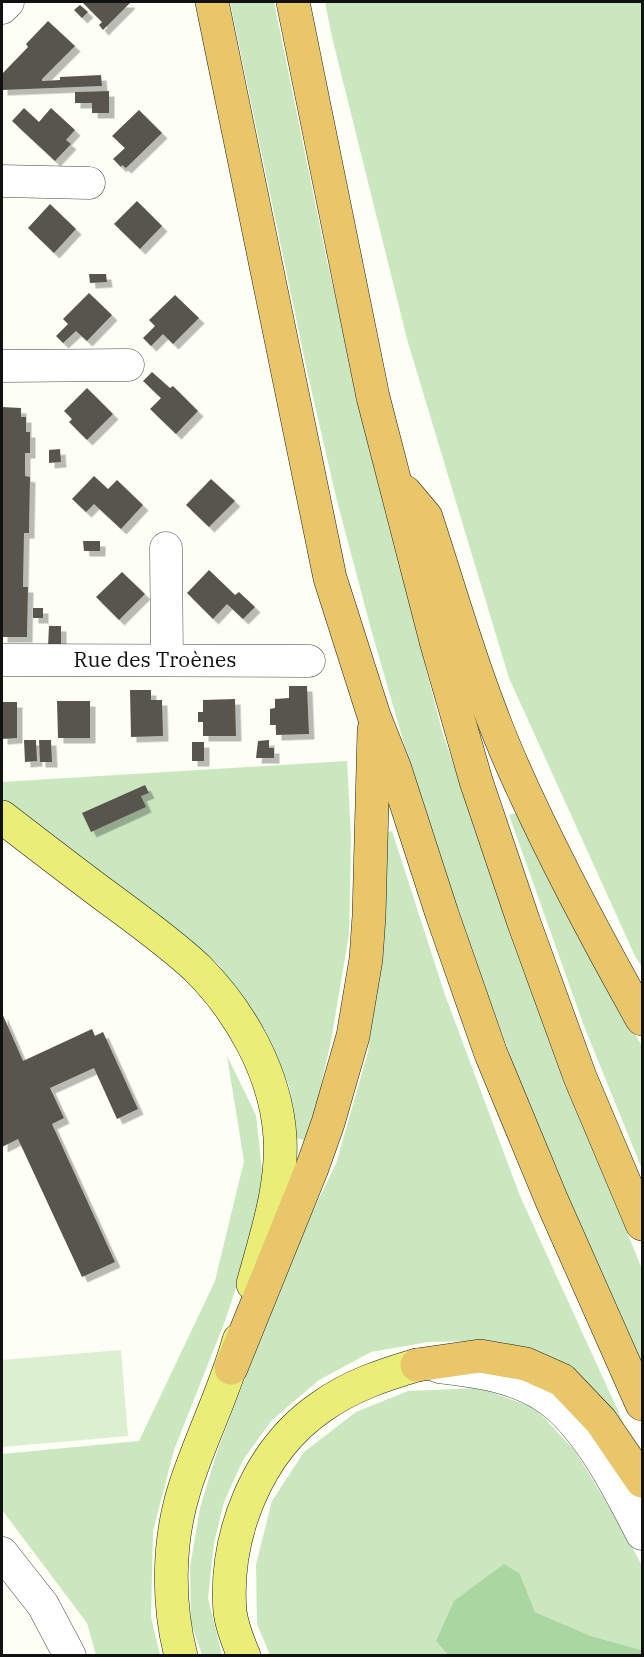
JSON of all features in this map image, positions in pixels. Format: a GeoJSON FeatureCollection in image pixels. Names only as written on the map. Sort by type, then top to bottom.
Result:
{"type":"FeatureCollection","features":[{"type":"Feature","properties":{"kind":"highway"},"geometry":{"type":"LineString","coordinates":[[212,2],[330,578],[374,716],[395,769],[491,1054],[552,1201],[642,1404]]}},
{"type":"Feature","properties":{"kind":"highway"},"geometry":{"type":"LineString","coordinates":[[293,2],[373,397],[430,620],[476,781],[524,923],[580,1077],[642,1224]]}},
{"type":"Feature","properties":{"kind":"highway"},"geometry":{"type":"LineString","coordinates":[[394,480],[426,517],[487,701],[512,765],[546,837],[642,1018]]}},
{"type":"Feature","properties":{"kind":"highway"},"geometry":{"type":"LineString","coordinates":[[231,1368],[312,1168],[328,1123],[353,1035],[366,959],[369,916],[374,716]]}},
{"type":"Feature","properties":{"kind":"highway"},"geometry":{"type":"LineString","coordinates":[[417,1365],[480,1356],[526,1364],[562,1380],[601,1421],[642,1480]]}},
{"type":"Feature","properties":{"kind":"main road"},"geometry":{"type":"LineString","coordinates":[[2,818],[155,933],[196,968],[219,992],[256,1051],[269,1080],[278,1120],[279,1172],[274,1207],[231,1368],[185,1487],[177,1522],[172,1573],[172,1603],[182,1656]]}},
{"type":"Feature","properties":{"kind":"main road"},"geometry":{"type":"LineString","coordinates":[[244,1656],[230,1613],[231,1572],[235,1540],[255,1483],[274,1454],[296,1428],[319,1408],[345,1391],[384,1375],[417,1365]]}},
{"type":"Feature","properties":{"kind":"street"},"geometry":{"type":"LineString","coordinates":[[2,8],[8,2]]}},
{"type":"Feature","properties":{"kind":"street"},"geometry":{"type":"LineString","coordinates":[[2,180],[89,183]]}},
{"type":"Feature","properties":{"kind":"street"},"geometry":{"type":"LineString","coordinates":[[2,366],[128,365]]}},
{"type":"Feature","properties":{"kind":"street"},"geometry":{"type":"LineString","coordinates":[[166,548],[167,660]]}},
{"type":"Feature","properties":{"kind":"street","name":"Rue des Troènes"},"geometry":{"type":"LineString","coordinates":[[2,660],[309,661]]}},
{"type":"Feature","properties":{"kind":"street"},"geometry":{"type":"LineString","coordinates":[[417,1365],[500,1377],[545,1397],[592,1446],[642,1534]]}},
{"type":"Feature","properties":{"kind":"street"},"geometry":{"type":"LineString","coordinates":[[2,1553],[43,1605],[70,1656]]}},
{"type":"Feature","properties":{"kind":"green space"},"geometry":{"type":"Polygon","coordinates":[[[230,2],[274,2],[327,261],[384,507],[442,731],[539,1014],[642,1269],[642,1371],[541,1139],[466,935],[417,789],[336,497],[307,371],[230,2]]]}},
{"type":"Feature","properties":{"kind":"green space"},"geometry":{"type":"Polygon","coordinates":[[[325,2],[642,2],[642,967],[509,678],[407,339],[325,2]]]}},
{"type":"Feature","properties":{"kind":"green space"},"geometry":{"type":"Polygon","coordinates":[[[347,761],[351,837],[349,934],[331,1041],[316,1107],[304,1140],[295,1138],[290,1088],[265,1030],[219,965],[120,887],[2,803],[2,782],[347,761]]]}},
{"type":"Feature","properties":{"kind":"green space"},"geometry":{"type":"Polygon","coordinates":[[[519,812],[592,962],[642,1046],[642,1169],[584,1026],[509,815],[519,812]]]}},
{"type":"Feature","properties":{"kind":"green space"},"geometry":{"type":"Polygon","coordinates":[[[392,831],[445,995],[520,1196],[624,1424],[617,1423],[483,1341],[428,1342],[371,1352],[319,1380],[272,1420],[243,1460],[224,1502],[214,1543],[208,1598],[222,1655],[202,1655],[191,1622],[190,1567],[200,1508],[217,1452],[296,1245],[336,1164],[368,1052],[385,918],[383,833],[392,831]]]}},
{"type":"Feature","properties":{"kind":"green space"},"geometry":{"type":"Polygon","coordinates":[[[227,1056],[256,1115],[262,1171],[255,1230],[225,1321],[174,1450],[153,1531],[151,1617],[160,1655],[96,1655],[87,1623],[2,1510],[2,1454],[139,1441],[215,1281],[244,1161],[227,1056]]]}},
{"type":"Feature","properties":{"kind":"green space"},"geometry":{"type":"Polygon","coordinates":[[[121,1350],[128,1436],[2,1447],[2,1360],[121,1350]]]}},
{"type":"Feature","properties":{"kind":"green space"},"geometry":{"type":"Polygon","coordinates":[[[480,1388],[535,1408],[575,1451],[622,1528],[642,1566],[642,1650],[591,1636],[535,1612],[520,1574],[436,1641],[448,1655],[270,1655],[257,1624],[256,1565],[272,1501],[304,1452],[356,1412],[408,1391],[480,1388]]]}},
{"type":"Feature","properties":{"kind":"green space"},"geometry":{"type":"Polygon","coordinates":[[[504,1564],[520,1574],[535,1612],[591,1636],[642,1650],[642,1655],[448,1655],[436,1641],[454,1601],[504,1564]]]}},
{"type":"Feature","properties":{"kind":"building"},"geometry":{"type":"Polygon","coordinates":[[[82,2],[130,3],[103,30],[99,25],[102,22],[82,2]]]}},
{"type":"Feature","properties":{"kind":"building"},"geometry":{"type":"Polygon","coordinates":[[[80,5],[88,12],[82,18],[74,10],[80,5]]]}},
{"type":"Feature","properties":{"kind":"building"},"geometry":{"type":"Polygon","coordinates":[[[48,21],[75,46],[42,81],[60,80],[60,77],[101,75],[102,86],[2,90],[2,74],[28,47],[26,44],[48,21]]]}},
{"type":"Feature","properties":{"kind":"building"},"geometry":{"type":"Polygon","coordinates":[[[109,91],[109,113],[92,113],[92,103],[75,103],[75,92],[109,91]]]}},
{"type":"Feature","properties":{"kind":"building"},"geometry":{"type":"Polygon","coordinates":[[[24,108],[39,122],[51,108],[75,130],[66,140],[71,144],[55,161],[12,121],[24,108]]]}},
{"type":"Feature","properties":{"kind":"building"},"geometry":{"type":"Polygon","coordinates":[[[139,110],[162,133],[126,168],[122,165],[121,167],[113,159],[125,148],[112,136],[139,110]]]}},
{"type":"Feature","properties":{"kind":"building"},"geometry":{"type":"Polygon","coordinates":[[[137,201],[162,226],[140,249],[114,224],[137,201]]]}},
{"type":"Feature","properties":{"kind":"building"},"geometry":{"type":"Polygon","coordinates":[[[50,204],[76,229],[54,253],[28,228],[50,204]]]}},
{"type":"Feature","properties":{"kind":"building"},"geometry":{"type":"Polygon","coordinates":[[[89,274],[106,274],[107,282],[90,283],[89,274]]]}},
{"type":"Feature","properties":{"kind":"building"},"geometry":{"type":"Polygon","coordinates":[[[89,293],[112,315],[87,341],[76,331],[63,343],[56,336],[68,324],[63,319],[89,293]]]}},
{"type":"Feature","properties":{"kind":"building"},"geometry":{"type":"Polygon","coordinates":[[[175,295],[199,318],[173,344],[163,334],[151,346],[143,338],[155,326],[149,320],[175,295]]]}},
{"type":"Feature","properties":{"kind":"building"},"geometry":{"type":"Polygon","coordinates":[[[152,372],[170,388],[173,386],[198,411],[176,434],[150,409],[161,398],[143,381],[152,372]]]}},
{"type":"Feature","properties":{"kind":"building"},"geometry":{"type":"Polygon","coordinates":[[[87,388],[113,414],[87,440],[69,422],[72,419],[64,411],[87,388]]]}},
{"type":"Feature","properties":{"kind":"building"},"geometry":{"type":"Polygon","coordinates":[[[2,407],[21,408],[21,417],[26,417],[26,432],[30,432],[30,453],[25,453],[25,476],[30,477],[29,533],[24,533],[23,587],[28,587],[27,637],[2,637],[2,407]]]}},
{"type":"Feature","properties":{"kind":"building"},"geometry":{"type":"Polygon","coordinates":[[[60,449],[61,462],[49,463],[49,450],[60,449]]]}},
{"type":"Feature","properties":{"kind":"building"},"geometry":{"type":"Polygon","coordinates":[[[94,476],[108,489],[117,480],[143,505],[121,529],[94,504],[86,512],[72,499],[94,476]]]}},
{"type":"Feature","properties":{"kind":"building"},"geometry":{"type":"Polygon","coordinates":[[[211,479],[235,501],[209,527],[186,505],[211,479]]]}},
{"type":"Feature","properties":{"kind":"building"},"geometry":{"type":"Polygon","coordinates":[[[83,541],[100,541],[100,551],[84,551],[83,541]]]}},
{"type":"Feature","properties":{"kind":"building"},"geometry":{"type":"Polygon","coordinates":[[[209,570],[235,595],[239,592],[255,607],[243,619],[227,604],[213,619],[187,593],[209,570]]]}},
{"type":"Feature","properties":{"kind":"building"},"geometry":{"type":"Polygon","coordinates":[[[122,572],[145,594],[119,620],[96,597],[122,572]]]}},
{"type":"Feature","properties":{"kind":"building"},"geometry":{"type":"Polygon","coordinates":[[[33,608],[43,608],[43,618],[33,618],[33,608]]]}},
{"type":"Feature","properties":{"kind":"building"},"geometry":{"type":"Polygon","coordinates":[[[49,626],[61,626],[61,648],[48,647],[49,626]]]}},
{"type":"Feature","properties":{"kind":"building"},"geometry":{"type":"Polygon","coordinates":[[[289,686],[307,686],[309,734],[276,735],[276,725],[270,725],[270,709],[275,708],[275,699],[289,698],[289,686]]]}},
{"type":"Feature","properties":{"kind":"building"},"geometry":{"type":"Polygon","coordinates":[[[130,690],[151,690],[151,700],[162,700],[163,736],[131,737],[130,690]]]}},
{"type":"Feature","properties":{"kind":"building"},"geometry":{"type":"Polygon","coordinates":[[[235,699],[236,736],[203,736],[203,722],[198,722],[198,712],[203,712],[203,700],[235,699]]]}},
{"type":"Feature","properties":{"kind":"building"},"geometry":{"type":"Polygon","coordinates":[[[57,701],[90,701],[90,738],[58,738],[57,701]]]}},
{"type":"Feature","properties":{"kind":"building"},"geometry":{"type":"Polygon","coordinates":[[[2,702],[17,702],[17,738],[2,739],[2,702]]]}},
{"type":"Feature","properties":{"kind":"building"},"geometry":{"type":"Polygon","coordinates":[[[24,740],[36,740],[37,761],[25,762],[24,740]]]}},
{"type":"Feature","properties":{"kind":"building"},"geometry":{"type":"Polygon","coordinates":[[[39,740],[51,740],[52,762],[40,762],[39,740]]]}},
{"type":"Feature","properties":{"kind":"building"},"geometry":{"type":"Polygon","coordinates":[[[269,740],[269,748],[274,748],[274,758],[256,758],[258,741],[269,740]]]}},
{"type":"Feature","properties":{"kind":"building"},"geometry":{"type":"Polygon","coordinates":[[[192,742],[204,742],[204,761],[192,761],[192,742]]]}},
{"type":"Feature","properties":{"kind":"building"},"geometry":{"type":"Polygon","coordinates":[[[145,785],[149,793],[141,796],[146,807],[91,832],[82,813],[145,785]]]}},
{"type":"Feature","properties":{"kind":"building"},"geometry":{"type":"Polygon","coordinates":[[[2,1013],[23,1061],[92,1029],[95,1036],[103,1032],[138,1109],[117,1119],[94,1068],[50,1088],[64,1118],[52,1124],[115,1262],[82,1277],[18,1139],[2,1147],[2,1013]]]}}]}
